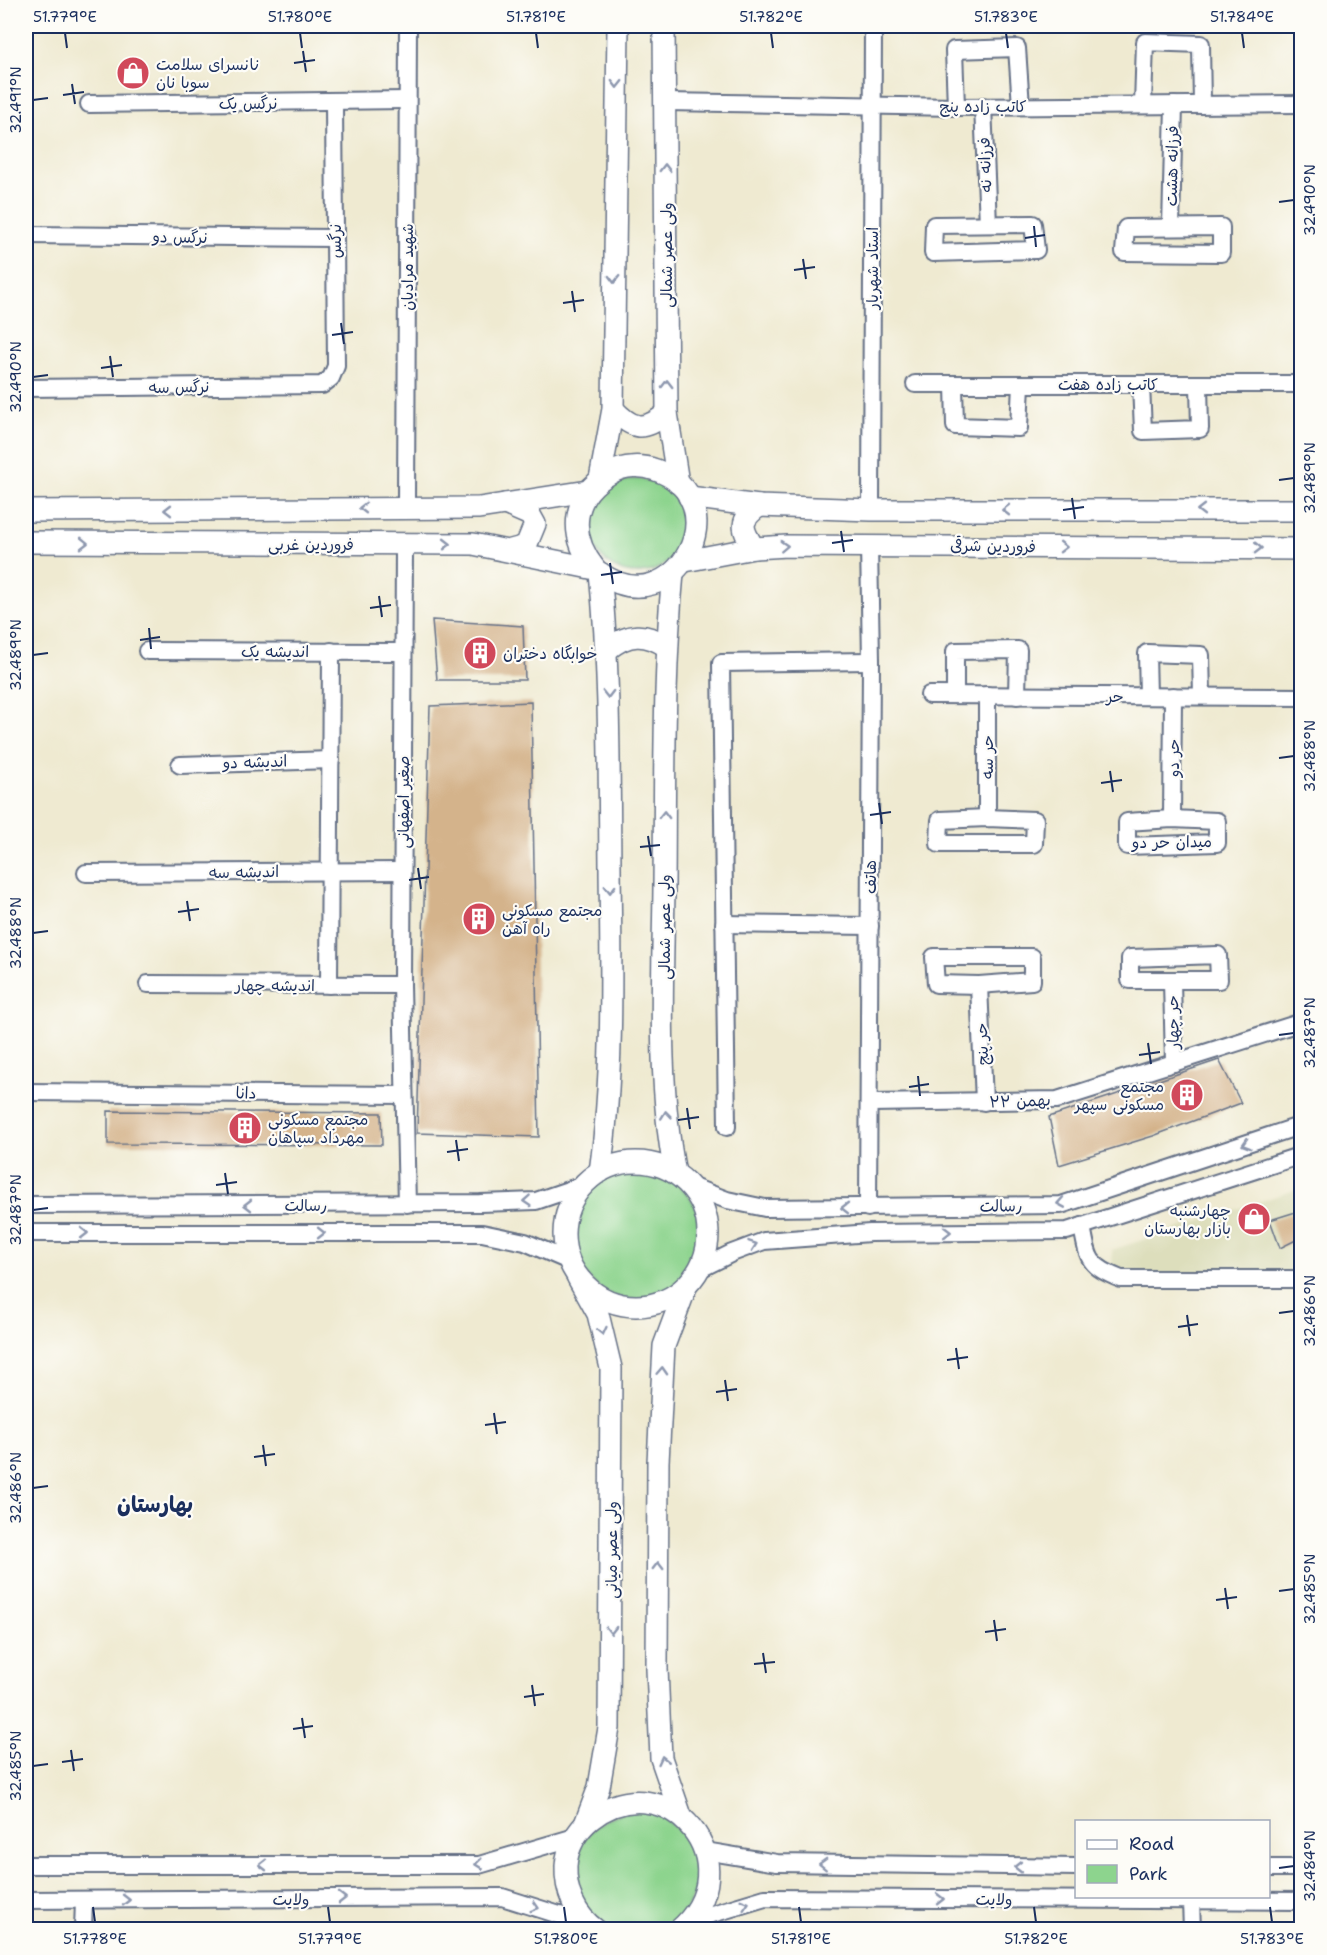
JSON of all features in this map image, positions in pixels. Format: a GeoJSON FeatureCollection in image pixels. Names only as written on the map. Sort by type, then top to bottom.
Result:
{"type":"FeatureCollection","features":[{"type":"Feature","properties":{"kind":"main road"},"geometry":{"type":"LineString","coordinates":[[26,511],[479,508],[594,485],[615,471],[640,467],[665,473],[684,490],[695,513],[696,530],[693,546],[679,567],[658,582],[642,586],[625,585],[598,571],[584,556],[578,540],[577,523],[580,506],[594,485],[613,410],[618,26]]}},
{"type":"Feature","properties":{"kind":"main road","name":"ولی عصر شمالی"},"geometry":{"type":"LineString","coordinates":[[664,26],[667,413],[684,490]]}},
{"type":"Feature","properties":{"kind":"main road"},"geometry":{"type":"LineString","coordinates":[[613,410],[624,421],[637,427],[652,425],[667,413]]}},
{"type":"Feature","properties":{"kind":"main road"},"geometry":{"type":"LineString","coordinates":[[684,490],[759,506],[871,510],[1302,510]]}},
{"type":"Feature","properties":{"kind":"main road"},"geometry":{"type":"LineString","coordinates":[[504,504],[530,515],[536,524],[526,546],[511,550]]}},
{"type":"Feature","properties":{"kind":"main road"},"geometry":{"type":"LineString","coordinates":[[754,548],[745,534],[743,523],[746,515],[759,506]]}},
{"type":"Feature","properties":{"kind":"main road","name":"فروردین غربی"},"geometry":{"type":"LineString","coordinates":[[26,542],[473,544],[511,550],[598,571]]}},
{"type":"Feature","properties":{"kind":"main road","name":"فروردین شرقی"},"geometry":{"type":"LineString","coordinates":[[679,567],[754,548],[869,545],[1302,549]]}},
{"type":"Feature","properties":{"kind":"main road","name":"ولی عصر شمالی"},"geometry":{"type":"LineString","coordinates":[[679,567],[666,646],[665,1108],[683,1180]]}},
{"type":"Feature","properties":{"kind":"main road"},"geometry":{"type":"LineString","coordinates":[[598,571],[608,649],[610,919],[606,1126],[600,1172]]}},
{"type":"Feature","properties":{"kind":"main road"},"geometry":{"type":"LineString","coordinates":[[608,649],[621,639],[636,634],[652,637],[666,646]]}},
{"type":"Feature","properties":{"kind":"main road"},"geometry":{"type":"LineString","coordinates":[[684,1925],[705,1895],[708,1865],[705,1851],[696,1832],[681,1816],[661,1758],[657,1669],[658,1474],[664,1346],[686,1287],[700,1269],[707,1249],[709,1226],[702,1205],[683,1180],[651,1164],[625,1163],[600,1172],[583,1185],[571,1202],[565,1221],[564,1241],[574,1270],[596,1295],[618,1305],[642,1306],[666,1300],[686,1287]]}},
{"type":"Feature","properties":{"kind":"main road","name":"ولی عصر میانی"},"geometry":{"type":"LineString","coordinates":[[574,1270],[598,1314],[611,1368],[609,1728],[599,1787],[566,1862],[566,1876],[572,1902],[592,1927]]}},
{"type":"Feature","properties":{"kind":"main road"},"geometry":{"type":"LineString","coordinates":[[580,1830],[602,1811],[621,1803],[652,1804],[681,1816]]}},
{"type":"Feature","properties":{"kind":"street","name":"شهید مرادیان"},"geometry":{"type":"LineString","coordinates":[[406,508],[408,26]]}},
{"type":"Feature","properties":{"kind":"street","name":"استاد شهریار"},"geometry":{"type":"LineString","coordinates":[[871,510],[873,26]]}},
{"type":"Feature","properties":{"kind":"street"},"geometry":{"type":"LineString","coordinates":[[1143,105],[1145,42],[1201,44],[1202,105]]}},
{"type":"Feature","properties":{"kind":"street"},"geometry":{"type":"LineString","coordinates":[[956,107],[954,50],[1017,48],[1021,106]]}},
{"type":"Feature","properties":{"kind":"street","name":"نرگس یک"},"geometry":{"type":"LineString","coordinates":[[88,104],[334,103],[407,100]]}},
{"type":"Feature","properties":{"kind":"street","name":"کاتب زاده پنج"},"geometry":{"type":"LineString","coordinates":[[665,102],[956,107],[1302,104]]}},
{"type":"Feature","properties":{"kind":"street","name":"نرگس"},"geometry":{"type":"LineString","coordinates":[[331,378],[336,366],[334,103]]}},
{"type":"Feature","properties":{"kind":"street","name":"فرزانه هشت"},"geometry":{"type":"LineString","coordinates":[[1171,226],[1174,105]]}},
{"type":"Feature","properties":{"kind":"street","name":"فرزانه نه"},"geometry":{"type":"LineString","coordinates":[[983,106],[988,224]]}},
{"type":"Feature","properties":{"kind":"street"},"geometry":{"type":"LineString","coordinates":[[988,224],[1033,224],[1036,250],[933,253],[934,225],[988,224]]}},
{"type":"Feature","properties":{"kind":"street"},"geometry":{"type":"LineString","coordinates":[[1171,226],[1221,227],[1221,253],[1124,252],[1126,228],[1171,226]]}},
{"type":"Feature","properties":{"kind":"street","name":"نرگس دو"},"geometry":{"type":"LineString","coordinates":[[26,235],[335,238]]}},
{"type":"Feature","properties":{"kind":"street","name":"نرگس سه"},"geometry":{"type":"LineString","coordinates":[[26,388],[322,385],[331,378]]}},
{"type":"Feature","properties":{"kind":"street","name":"کاتب زاده هفت"},"geometry":{"type":"LineString","coordinates":[[915,384],[1302,384]]}},
{"type":"Feature","properties":{"kind":"street"},"geometry":{"type":"LineString","coordinates":[[954,384],[955,426],[1019,428],[1021,384]]}},
{"type":"Feature","properties":{"kind":"street"},"geometry":{"type":"LineString","coordinates":[[1141,384],[1143,432],[1200,429],[1199,384]]}},
{"type":"Feature","properties":{"kind":"street","name":"صغیر اصفهانی"},"geometry":{"type":"LineString","coordinates":[[404,544],[402,985],[407,1204]]}},
{"type":"Feature","properties":{"kind":"street","name":"هاتف"},"geometry":{"type":"LineString","coordinates":[[868,1208],[871,1103],[869,545]]}},
{"type":"Feature","properties":{"kind":"street"},"geometry":{"type":"LineString","coordinates":[[954,695],[955,651],[1018,650],[1017,696]]}},
{"type":"Feature","properties":{"kind":"street","name":"اندیشه یک"},"geometry":{"type":"LineString","coordinates":[[147,651],[404,652]]}},
{"type":"Feature","properties":{"kind":"street"},"geometry":{"type":"LineString","coordinates":[[329,985],[331,651]]}},
{"type":"Feature","properties":{"kind":"street"},"geometry":{"type":"LineString","coordinates":[[1148,696],[1147,653],[1201,655],[1202,696]]}},
{"type":"Feature","properties":{"kind":"street"},"geometry":{"type":"LineString","coordinates":[[727,1127],[721,663],[871,661]]}},
{"type":"Feature","properties":{"kind":"street","name":"حر"},"geometry":{"type":"LineString","coordinates":[[929,695],[1302,697]]}},
{"type":"Feature","properties":{"kind":"street","name":"حر سه"},"geometry":{"type":"LineString","coordinates":[[987,695],[987,818]]}},
{"type":"Feature","properties":{"kind":"street","name":"حر دو"},"geometry":{"type":"LineString","coordinates":[[1172,819],[1173,696]]}},
{"type":"Feature","properties":{"kind":"street","name":"اندیشه دو"},"geometry":{"type":"LineString","coordinates":[[180,765],[331,760]]}},
{"type":"Feature","properties":{"kind":"street"},"geometry":{"type":"LineString","coordinates":[[987,818],[1035,820],[1034,844],[939,844],[940,820],[987,818]]}},
{"type":"Feature","properties":{"kind":"street","name":"میدان حر دو"},"geometry":{"type":"LineString","coordinates":[[1172,819],[1217,820],[1217,843],[1127,846],[1127,822],[1172,819]]}},
{"type":"Feature","properties":{"kind":"street","name":"اندیشه سه"},"geometry":{"type":"LineString","coordinates":[[86,873],[402,871]]}},
{"type":"Feature","properties":{"kind":"street"},"geometry":{"type":"LineString","coordinates":[[724,924],[870,926]]}},
{"type":"Feature","properties":{"kind":"street"},"geometry":{"type":"LineString","coordinates":[[1218,955],[1219,980],[1172,981],[1130,980],[1130,958],[1218,955]]}},
{"type":"Feature","properties":{"kind":"street"},"geometry":{"type":"LineString","coordinates":[[934,957],[1032,957],[1032,981],[979,985],[936,984],[934,957]]}},
{"type":"Feature","properties":{"kind":"street","name":"حر چهار"},"geometry":{"type":"LineString","coordinates":[[1172,981],[1174,1063]]}},
{"type":"Feature","properties":{"kind":"street","name":"اندیشه چهار"},"geometry":{"type":"LineString","coordinates":[[148,984],[402,985]]}},
{"type":"Feature","properties":{"kind":"street","name":"حر پنج"},"geometry":{"type":"LineString","coordinates":[[979,985],[984,1102]]}},
{"type":"Feature","properties":{"kind":"street","name":"۲۲ بهمن"},"geometry":{"type":"LineString","coordinates":[[871,1103],[1058,1100],[1302,1022]]}},
{"type":"Feature","properties":{"kind":"street","name":"دانا"},"geometry":{"type":"LineString","coordinates":[[26,1092],[403,1095]]}},
{"type":"Feature","properties":{"kind":"street","name":"رسالت"},"geometry":{"type":"LineString","coordinates":[[683,1180],[727,1200],[765,1208],[1061,1205],[1302,1125]]}},
{"type":"Feature","properties":{"kind":"street","name":"رسالت"},"geometry":{"type":"LineString","coordinates":[[700,1269],[732,1252],[765,1241],[870,1233],[1067,1231],[1302,1155]]}},
{"type":"Feature","properties":{"kind":"street","name":"رسالت"},"geometry":{"type":"LineString","coordinates":[[26,1205],[407,1204],[536,1201],[583,1185]]}},
{"type":"Feature","properties":{"kind":"street"},"geometry":{"type":"LineString","coordinates":[[1082,1226],[1087,1254],[1098,1270],[1120,1279],[1302,1279]]}},
{"type":"Feature","properties":{"kind":"street","name":"رسالت"},"geometry":{"type":"LineString","coordinates":[[26,1233],[482,1233],[525,1242],[574,1270]]}},
{"type":"Feature","properties":{"kind":"street","name":"ولایت"},"geometry":{"type":"LineString","coordinates":[[26,1866],[479,1865],[580,1830]]}},
{"type":"Feature","properties":{"kind":"street","name":"ولایت"},"geometry":{"type":"LineString","coordinates":[[705,1851],[777,1863],[1075,1867]]}},
{"type":"Feature","properties":{"kind":"street"},"geometry":{"type":"LineString","coordinates":[[1270,1868],[1302,1868]]}},
{"type":"Feature","properties":{"kind":"street","name":"ولایت"},"geometry":{"type":"LineString","coordinates":[[26,1900],[502,1897],[592,1927]]}},
{"type":"Feature","properties":{"kind":"street","name":"ولایت"},"geometry":{"type":"LineString","coordinates":[[684,1925],[765,1898],[1302,1901]]}},
{"type":"Feature","properties":{"kind":"street"},"geometry":{"type":"LineString","coordinates":[[83,1929],[84,1900]]}},
{"type":"Feature","properties":{"kind":"street"},"geometry":{"type":"LineString","coordinates":[[1191,1900],[1192,1929]]}},
{"type":"Feature","properties":{"kind":"shaded area","name":"چهارشنبه بازار بهارستان"},"geometry":{"type":"Polygon","coordinates":[[[1301,1188],[1301,1276],[1172,1278],[1113,1270],[1112,1250],[1301,1188]]]}},
{"type":"Feature","properties":{"kind":"green space"},"geometry":{"type":"Polygon","coordinates":[[[628,479],[646,479],[671,492],[681,508],[684,526],[681,544],[671,560],[646,573],[628,573],[603,560],[590,535],[590,517],[603,492],[628,479]]]}},
{"type":"Feature","properties":{"kind":"green space"},"geometry":{"type":"Polygon","coordinates":[[[637,1170],[662,1175],[683,1189],[697,1210],[702,1235],[697,1260],[683,1281],[662,1295],[637,1300],[612,1295],[591,1281],[577,1260],[572,1235],[577,1210],[591,1189],[612,1175],[637,1170]]]}},
{"type":"Feature","properties":{"kind":"green space"},"geometry":{"type":"Polygon","coordinates":[[[639,1810],[660,1814],[692,1842],[700,1883],[681,1920],[666,1929],[610,1929],[596,1920],[585,1908],[575,1877],[576,1861],[581,1846],[590,1832],[603,1821],[616,1815],[639,1810]]]}},
{"type":"Feature","properties":{"kind":"building","name":"خوابگاه دختران"},"geometry":{"type":"Polygon","coordinates":[[[432,620],[523,626],[525,680],[437,680],[432,620]]]}},
{"type":"Feature","properties":{"kind":"building","name":"مجتمع مسکونی راه آهن"},"geometry":{"type":"Polygon","coordinates":[[[531,702],[539,1137],[417,1133],[430,706],[531,702]]]}},
{"type":"Feature","properties":{"kind":"building"},"geometry":{"type":"Polygon","coordinates":[[[1219,1060],[1241,1103],[1153,1136],[1059,1165],[1049,1117],[1219,1060]]]}},
{"type":"Feature","properties":{"kind":"building","name":"مجتمع مسکونی مهرداد سپاهان"},"geometry":{"type":"Polygon","coordinates":[[[108,1111],[381,1113],[382,1145],[108,1144],[108,1111]]]}},
{"type":"Feature","properties":{"kind":"building"},"geometry":{"type":"Polygon","coordinates":[[[1302,1210],[1302,1237],[1280,1248],[1270,1220],[1302,1210]]]}},
{"type":"Feature","properties":{"kind":"place","name":"نانسرای سلامت سوبا نان"},"geometry":{"type":"Point","coordinates":[133,73]}},
{"type":"Feature","properties":{"kind":"place","name":"خوابگاه دختران"},"geometry":{"type":"Point","coordinates":[480,653]}},
{"type":"Feature","properties":{"kind":"place","name":"مجتمع مسکونی راه آهن"},"geometry":{"type":"Point","coordinates":[479,919]}},
{"type":"Feature","properties":{"kind":"place","name":"مجتمع مسکونی سپهر"},"geometry":{"type":"Point","coordinates":[1187,1095]}},
{"type":"Feature","properties":{"kind":"place","name":"مجتمع مسکونی مهرداد سپاهان"},"geometry":{"type":"Point","coordinates":[245,1128]}},
{"type":"Feature","properties":{"kind":"place","name":"چهارشنبه بازار بهارستان"},"geometry":{"type":"Point","coordinates":[1254,1219]}},
{"type":"Feature","properties":{"kind":"district","name":"بهارستان"},"geometry":{"type":"Point","coordinates":[155,1504]}}]}
